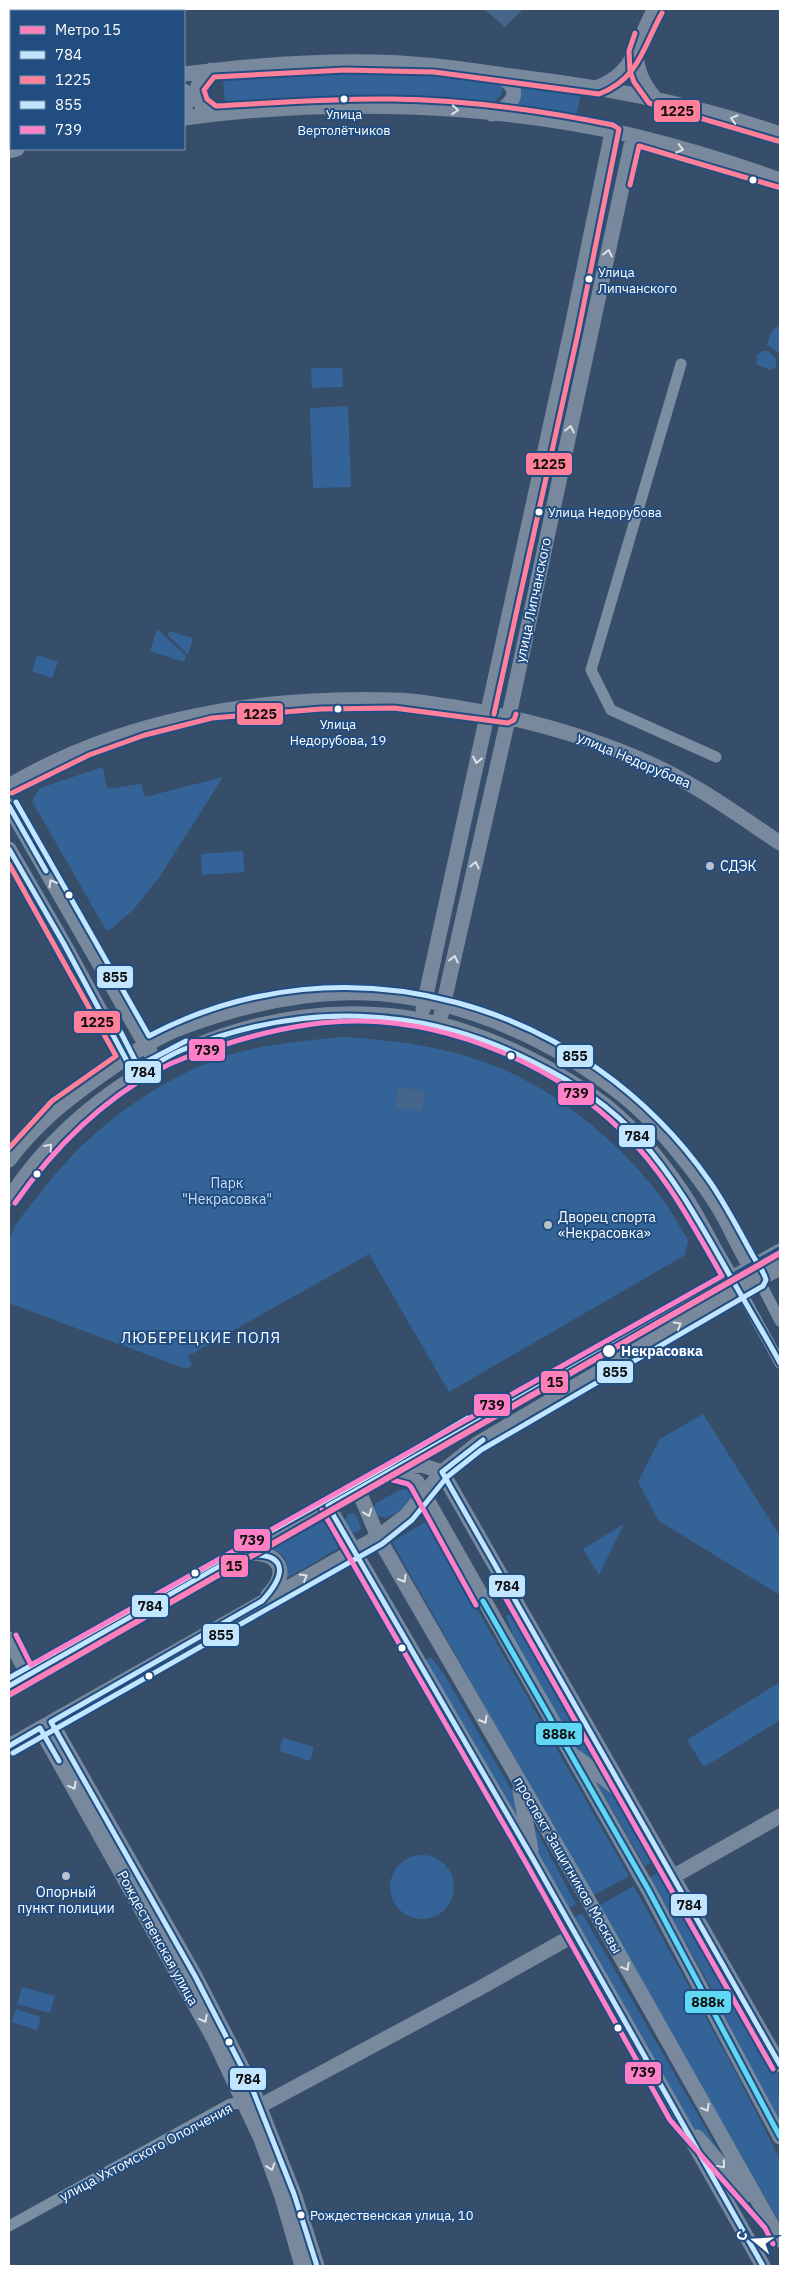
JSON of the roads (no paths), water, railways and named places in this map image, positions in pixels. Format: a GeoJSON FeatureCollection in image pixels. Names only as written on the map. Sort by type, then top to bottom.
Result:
{"type":"FeatureCollection","features":[{"type":"Feature","properties":{"kind":"street"},"geometry":{"type":"LineString","coordinates":[[598,87],[612,82],[621,74],[636,52],[646,22],[655,9]]}},
{"type":"Feature","properties":{"kind":"street"},"geometry":{"type":"LineString","coordinates":[[636,52],[637,69],[640,78],[654,97]]}},
{"type":"Feature","properties":{"kind":"street"},"geometry":{"type":"LineString","coordinates":[[185,74],[211,70],[345,62],[435,65],[598,87],[654,97],[780,134]]}},
{"type":"Feature","properties":{"kind":"street"},"geometry":{"type":"LineString","coordinates":[[211,70],[201,79],[196,87],[202,107],[214,114]]}},
{"type":"Feature","properties":{"kind":"street"},"geometry":{"type":"LineString","coordinates":[[492,114],[504,109],[512,101],[514,90],[510,82],[496,74]]}},
{"type":"Feature","properties":{"kind":"street"},"geometry":{"type":"LineString","coordinates":[[185,118],[214,114],[345,107],[415,107],[492,114],[633,136],[780,180]]}},
{"type":"Feature","properties":{"kind":"street","name":"улица Липчанского"},"geometry":{"type":"LineString","coordinates":[[420,1020],[571,331],[612,132]]}},
{"type":"Feature","properties":{"kind":"street","name":"улица Липчанского"},"geometry":{"type":"LineString","coordinates":[[439,1024],[508,716],[633,136]]}},
{"type":"Feature","properties":{"kind":"street"},"geometry":{"type":"LineString","coordinates":[[681,364],[591,670],[611,710],[716,757]]}},
{"type":"Feature","properties":{"kind":"street","name":"улица Недорубова"},"geometry":{"type":"LineString","coordinates":[[9,786],[86,748],[143,728],[211,711],[321,702],[394,700],[487,712],[573,734],[652,764],[702,790],[780,843]]}},
{"type":"Feature","properties":{"kind":"street"},"geometry":{"type":"LineString","coordinates":[[9,806],[156,1064]]}},
{"type":"Feature","properties":{"kind":"street"},"geometry":{"type":"LineString","coordinates":[[9,849],[135,1076]]}},
{"type":"Feature","properties":{"kind":"street"},"geometry":{"type":"LineString","coordinates":[[9,1160],[20,1145],[57,1107],[126,1058],[173,1031],[240,1009],[298,997],[342,993],[384,995],[424,1001],[443,1005],[508,1027],[534,1039],[595,1075],[628,1099],[654,1125],[702,1184],[723,1215],[780,1321]]}},
{"type":"Feature","properties":{"kind":"street"},"geometry":{"type":"LineString","coordinates":[[9,1199],[23,1177],[58,1137],[101,1100],[135,1076],[181,1051],[281,1021],[325,1014],[356,1014],[420,1020],[439,1024],[470,1033],[534,1060],[578,1086],[610,1109],[639,1137],[681,1191],[780,1363]]}},
{"type":"Feature","properties":{"kind":"street"},"geometry":{"type":"LineString","coordinates":[[91,1083],[100,1082],[106,1087],[101,1100]]}},
{"type":"Feature","properties":{"kind":"street"},"geometry":{"type":"LineString","coordinates":[[701,1224],[711,1228],[717,1226],[723,1215]]}},
{"type":"Feature","properties":{"kind":"street"},"geometry":{"type":"LineString","coordinates":[[9,1746],[378,1537],[407,1516],[442,1472],[477,1444],[754,1274],[780,1251]]}},
{"type":"Feature","properties":{"kind":"street"},"geometry":{"type":"LineString","coordinates":[[754,1274],[780,1268]]}},
{"type":"Feature","properties":{"kind":"street"},"geometry":{"type":"LineString","coordinates":[[9,1686],[236,1557],[392,1472],[439,1442],[736,1285]]}},
{"type":"Feature","properties":{"kind":"street"},"geometry":{"type":"LineString","coordinates":[[392,1472],[412,1465],[421,1465],[442,1472],[674,1876],[780,2065]]}},
{"type":"Feature","properties":{"kind":"street"},"geometry":{"type":"LineString","coordinates":[[392,1472],[411,1477],[417,1482],[651,1894],[780,2137]]}},
{"type":"Feature","properties":{"kind":"street","name":"проспект Защитников Москвы"},"geometry":{"type":"LineString","coordinates":[[358,1489],[378,1537],[514,1771],[780,2240]]}},
{"type":"Feature","properties":{"kind":"street"},"geometry":{"type":"LineString","coordinates":[[328,1506],[533,1859],[574,1935],[763,2266]]}},
{"type":"Feature","properties":{"kind":"street"},"geometry":{"type":"LineString","coordinates":[[236,1557],[249,1554],[263,1555],[272,1558],[281,1569],[279,1581],[262,1602]]}},
{"type":"Feature","properties":{"kind":"street"},"geometry":{"type":"LineString","coordinates":[[9,1639],[28,1675]]}},
{"type":"Feature","properties":{"kind":"street","name":"Рождественская улица"},"geometry":{"type":"LineString","coordinates":[[46,1725],[214,2039],[253,2105],[294,2194],[317,2266]]}},
{"type":"Feature","properties":{"kind":"street"},"geometry":{"type":"LineString","coordinates":[[568,1750],[628,1797]]}},
{"type":"Feature","properties":{"kind":"street"},"geometry":{"type":"LineString","coordinates":[[514,1771],[524,1806],[533,1859]]}},
{"type":"Feature","properties":{"kind":"street"},"geometry":{"type":"LineString","coordinates":[[674,1876],[780,1816]]}},
{"type":"Feature","properties":{"kind":"street","name":"улица Ухтомского Ополчения"},"geometry":{"type":"LineString","coordinates":[[9,2226],[221,2108],[230,2104],[253,2105],[480,1988],[574,1935]]}},
{"type":"Feature","properties":{"kind":"street","name":"Рождественская улица"},"geometry":{"type":"LineString","coordinates":[[253,2105],[302,2266]]}},
{"type":"Feature","properties":{"kind":"street"},"geometry":{"type":"LineString","coordinates":[[677,2116],[771,2224]]}},
{"type":"Feature","properties":{"kind":"metro line","name":"15"},"geometry":{"type":"LineString","coordinates":[[9,1695],[780,1253]]}},
{"type":"Feature","properties":{"kind":"place","name":"Улица Вертолётчиков"},"geometry":{"type":"Point","coordinates":[344,99]}},
{"type":"Feature","properties":{"kind":"place","name":"Улица Липчанского"},"geometry":{"type":"Point","coordinates":[589,279]}},
{"type":"Feature","properties":{"kind":"place","name":"Улица Недорубова"},"geometry":{"type":"Point","coordinates":[539,512]}},
{"type":"Feature","properties":{"kind":"place","name":"Улица Недорубова, 19"},"geometry":{"type":"Point","coordinates":[338,709]}},
{"type":"Feature","properties":{"kind":"place","name":"СДЭК"},"geometry":{"type":"Point","coordinates":[710,866]}},
{"type":"Feature","properties":{"kind":"place","name":"Дворец спорта «Некрасовка»"},"geometry":{"type":"Point","coordinates":[548,1225]}},
{"type":"Feature","properties":{"kind":"place","name":"Некрасовка"},"geometry":{"type":"Point","coordinates":[609,1351]}},
{"type":"Feature","properties":{"kind":"place","name":"Опорный пункт полиции"},"geometry":{"type":"Point","coordinates":[66,1876]}},
{"type":"Feature","properties":{"kind":"place","name":"Рождественская улица, 10"},"geometry":{"type":"Point","coordinates":[301,2215]}},
{"type":"Feature","properties":{"kind":"district","name":"ЛЮБЕРЕЦКИЕ ПОЛЯ"},"geometry":{"type":"Point","coordinates":[201,1337]}},
{"type":"Feature","properties":{"kind":"park label","name":"Парк \"Некрасовка\""},"geometry":{"type":"Point","coordinates":[227,1192]}}]}
